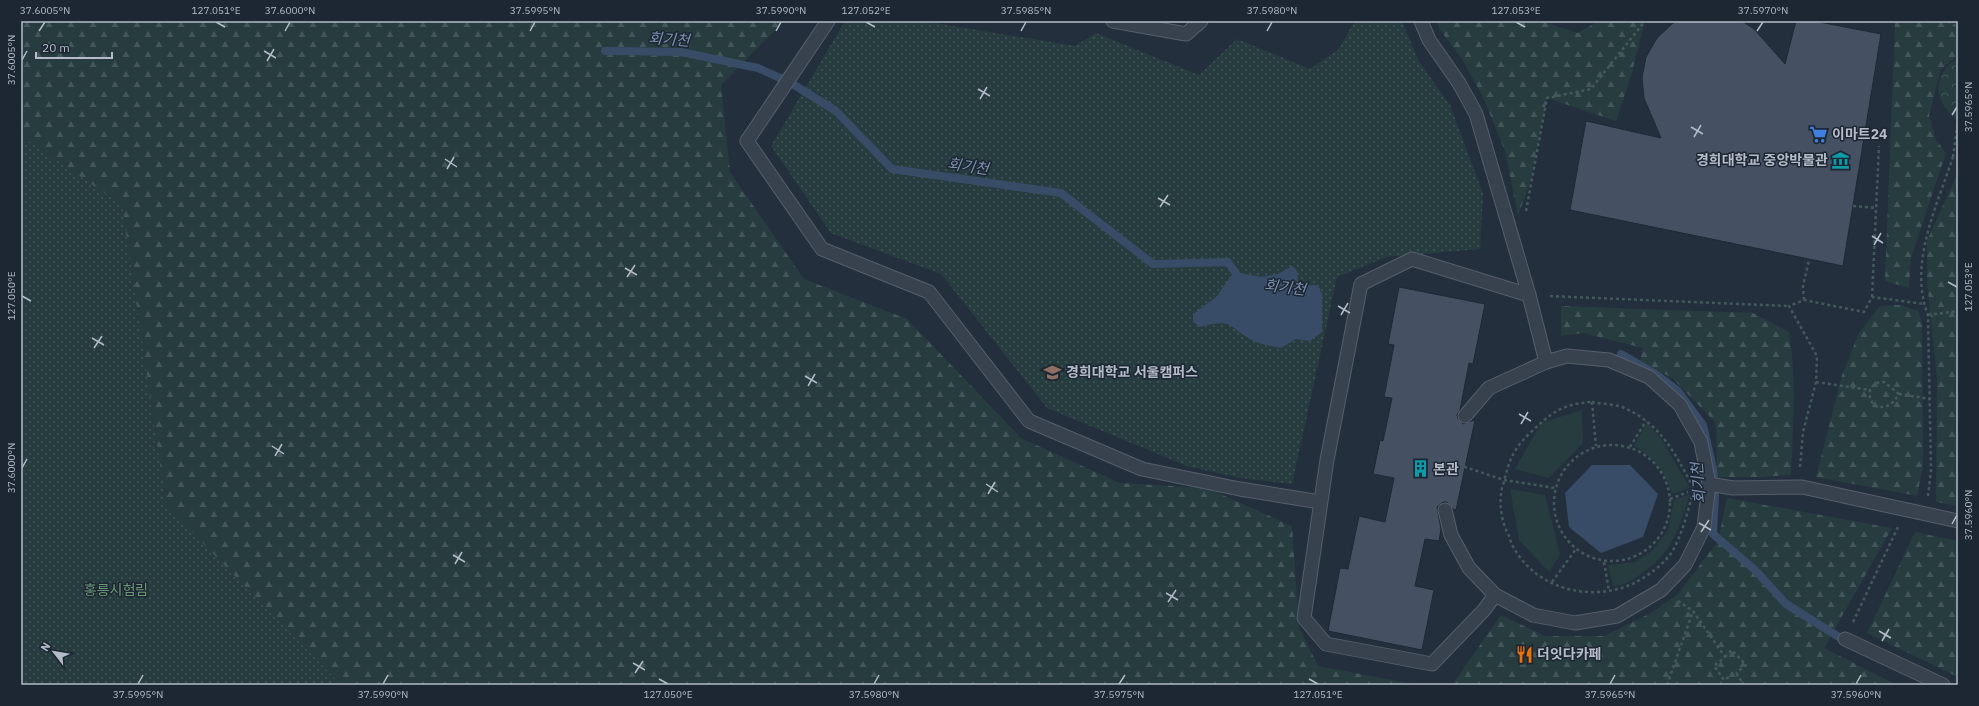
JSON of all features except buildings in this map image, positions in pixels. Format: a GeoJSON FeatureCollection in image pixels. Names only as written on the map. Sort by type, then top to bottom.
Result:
{"type":"FeatureCollection","features":[{"type":"Feature","properties":{"kind":"lane"},"geometry":{"type":"LineString","coordinates":[[828,21],[747,141],[822,249],[929,292],[1029,421],[1142,469],[1240,490],[1320,502]]}},
{"type":"Feature","properties":{"kind":"lane"},"geometry":{"type":"LineString","coordinates":[[1113,21],[1186,34],[1201,21]]}},
{"type":"Feature","properties":{"kind":"lane"},"geometry":{"type":"LineString","coordinates":[[1421,21],[1429,40],[1459,83],[1476,114],[1529,295],[1546,362]]}},
{"type":"Feature","properties":{"kind":"lane"},"geometry":{"type":"LineString","coordinates":[[1495,595],[1484,610],[1432,664],[1326,644],[1304,618],[1320,502],[1361,284],[1412,259],[1529,295]]}},
{"type":"Feature","properties":{"kind":"lane"},"geometry":{"type":"LineString","coordinates":[[1445,510],[1451,535],[1469,568],[1495,595],[1533,616],[1575,623],[1617,616],[1661,590],[1685,565],[1704,527],[1710,484],[1701,442],[1680,405],[1649,377],[1609,360],[1567,356],[1546,362],[1489,388],[1465,416]]}},
{"type":"Feature","properties":{"kind":"lane"},"geometry":{"type":"LineString","coordinates":[[1710,484],[1733,488],[1802,487],[1958,521]]}},
{"type":"Feature","properties":{"kind":"lane"},"geometry":{"type":"LineString","coordinates":[[1844,639],[1943,685]]}},
{"type":"Feature","properties":{"kind":"path"},"geometry":{"type":"LineString","coordinates":[[1526,214],[1547,98],[1591,89],[1646,21]]}},
{"type":"Feature","properties":{"kind":"path"},"geometry":{"type":"LineString","coordinates":[[1948,21],[1958,28]]}},
{"type":"Feature","properties":{"kind":"path"},"geometry":{"type":"LineString","coordinates":[[1926,514],[1931,470],[1930,399],[1928,316],[1924,304],[1922,261],[1930,226],[1953,157],[1958,121]]}},
{"type":"Feature","properties":{"kind":"path"},"geometry":{"type":"LineString","coordinates":[[1529,295],[1789,306],[1804,300],[1864,312],[1872,297],[1879,146]]}},
{"type":"Feature","properties":{"kind":"path"},"geometry":{"type":"LineString","coordinates":[[1953,157],[1958,158]]}},
{"type":"Feature","properties":{"kind":"path"},"geometry":{"type":"LineString","coordinates":[[1853,206],[1876,208]]}},
{"type":"Feature","properties":{"kind":"path"},"geometry":{"type":"LineString","coordinates":[[1804,300],[1802,286],[1809,260]]}},
{"type":"Feature","properties":{"kind":"path"},"geometry":{"type":"LineString","coordinates":[[1872,297],[1924,304]]}},
{"type":"Feature","properties":{"kind":"path"},"geometry":{"type":"LineString","coordinates":[[1789,306],[1817,356],[1816,382],[1803,432],[1801,456]]}},
{"type":"Feature","properties":{"kind":"path"},"geometry":{"type":"LineString","coordinates":[[1928,316],[1958,311]]}},
{"type":"Feature","properties":{"kind":"path"},"geometry":{"type":"LineString","coordinates":[[1816,382],[1870,390]]}},
{"type":"Feature","properties":{"kind":"path"},"geometry":{"type":"LineString","coordinates":[[1899,394],[1892,405],[1883,408],[1874,406],[1870,398],[1870,390],[1875,383],[1884,382],[1899,394],[1930,399]]}},
{"type":"Feature","properties":{"kind":"path"},"geometry":{"type":"LineString","coordinates":[[1592,402],[1596,446]]}},
{"type":"Feature","properties":{"kind":"path"},"geometry":{"type":"LineString","coordinates":[[1592,402],[1622,407],[1646,421],[1668,442],[1694,489],[1684,524],[1671,552],[1650,574],[1624,588],[1609,591],[1594,593],[1564,588],[1538,575],[1517,553],[1504,526],[1500,496],[1507,465],[1520,442],[1552,413],[1572,403],[1592,402]]}},
{"type":"Feature","properties":{"kind":"path"},"geometry":{"type":"LineString","coordinates":[[1630,447],[1646,421]]}},
{"type":"Feature","properties":{"kind":"path"},"geometry":{"type":"LineString","coordinates":[[1614,444],[1630,447],[1646,455],[1658,467],[1666,482],[1670,499],[1668,519],[1660,537],[1645,552],[1626,560],[1604,561],[1587,557],[1570,545],[1558,528],[1553,508],[1555,488],[1563,470],[1578,455],[1596,446],[1614,444]]}},
{"type":"Feature","properties":{"kind":"path"},"geometry":{"type":"LineString","coordinates":[[1447,461],[1504,480],[1555,488]]}},
{"type":"Feature","properties":{"kind":"path"},"geometry":{"type":"LineString","coordinates":[[1670,499],[1694,489]]}},
{"type":"Feature","properties":{"kind":"path"},"geometry":{"type":"LineString","coordinates":[[1844,639],[1906,510]]}},
{"type":"Feature","properties":{"kind":"path"},"geometry":{"type":"LineString","coordinates":[[1552,582],[1576,550]]}},
{"type":"Feature","properties":{"kind":"path"},"geometry":{"type":"LineString","coordinates":[[1604,561],[1609,591]]}},
{"type":"Feature","properties":{"kind":"path"},"geometry":{"type":"LineString","coordinates":[[1661,590],[1693,611],[1725,657]]}},
{"type":"Feature","properties":{"kind":"path"},"geometry":{"type":"LineString","coordinates":[[1667,685],[1693,611]]}},
{"type":"Feature","properties":{"kind":"path"},"geometry":{"type":"LineString","coordinates":[[1732,650],[1746,665],[1724,680],[1714,666],[1725,657],[1732,650]]}},
{"type":"Feature","properties":{"kind":"path"},"geometry":{"type":"LineString","coordinates":[[1736,673],[1744,685]]}},
{"type":"Feature","properties":{"kind":"green space"},"geometry":{"type":"Polygon","coordinates":[[[21,21],[784,21],[721,85],[730,172],[804,279],[907,319],[1021,438],[1120,483],[1207,488],[1292,526],[1299,627],[1318,666],[1419,685],[21,685],[21,21]]]}},
{"type":"Feature","properties":{"kind":"green space"},"geometry":{"type":"Polygon","coordinates":[[[845,21],[923,21],[1075,46],[1096,33],[1199,75],[1237,39],[1310,69],[1338,50],[1355,21],[1402,21],[1418,60],[1450,105],[1483,194],[1480,249],[1387,257],[1337,277],[1292,484],[1240,478],[1187,466],[1047,408],[941,274],[831,233],[771,146],[845,21]]]}},
{"type":"Feature","properties":{"kind":"green space"},"geometry":{"type":"Polygon","coordinates":[[[1437,21],[1541,21],[1578,33],[1598,21],[1645,21],[1631,76],[1616,121],[1547,98],[1530,182],[1518,216],[1505,151],[1483,97],[1462,59],[1440,30],[1437,21]]]}},
{"type":"Feature","properties":{"kind":"green space"},"geometry":{"type":"Polygon","coordinates":[[[1895,21],[1958,21],[1958,55],[1941,69],[1929,115],[1936,140],[1946,153],[1911,258],[1909,288],[1885,281],[1895,21]]]}},
{"type":"Feature","properties":{"kind":"green space"},"geometry":{"type":"Polygon","coordinates":[[[1958,58],[1958,120],[1944,105],[1938,89],[1943,72],[1958,58]]]}},
{"type":"Feature","properties":{"kind":"green space","name":"홍릉시험림"},"geometry":{"type":"Polygon","coordinates":[[[21,136],[122,205],[166,505],[337,681],[338,685],[21,685],[21,136]]]}},
{"type":"Feature","properties":{"kind":"green space"},"geometry":{"type":"Polygon","coordinates":[[[1958,172],[1958,506],[1936,502],[1937,379],[1927,281],[1927,241],[1958,172]]]}},
{"type":"Feature","properties":{"kind":"green space"},"geometry":{"type":"Polygon","coordinates":[[[1900,305],[1918,311],[1922,322],[1923,465],[1917,496],[1816,477],[1842,375],[1859,333],[1880,306],[1900,305]]]}},
{"type":"Feature","properties":{"kind":"green space"},"geometry":{"type":"Polygon","coordinates":[[[1561,306],[1753,313],[1789,332],[1794,385],[1791,475],[1717,477],[1716,423],[1672,378],[1640,361],[1643,348],[1583,333],[1561,336],[1561,306]]]}},
{"type":"Feature","properties":{"kind":"green space"},"geometry":{"type":"Polygon","coordinates":[[[1582,410],[1583,443],[1549,478],[1515,469],[1541,423],[1582,410]]]}},
{"type":"Feature","properties":{"kind":"green space"},"geometry":{"type":"Polygon","coordinates":[[[1647,422],[1662,440],[1690,488],[1672,494],[1666,478],[1658,466],[1648,455],[1634,446],[1647,422]]]}},
{"type":"Feature","properties":{"kind":"green space"},"geometry":{"type":"Polygon","coordinates":[[[1510,489],[1545,495],[1560,554],[1549,572],[1519,540],[1510,489]]]}},
{"type":"Feature","properties":{"kind":"green space"},"geometry":{"type":"Polygon","coordinates":[[[1690,494],[1678,529],[1668,548],[1661,557],[1641,574],[1624,584],[1613,586],[1608,565],[1635,562],[1653,550],[1668,530],[1674,500],[1690,494]]]}},
{"type":"Feature","properties":{"kind":"green space"},"geometry":{"type":"Polygon","coordinates":[[[1727,498],[1892,528],[1824,648],[1897,685],[1452,685],[1501,615],[1545,636],[1604,636],[1651,613],[1678,594],[1718,541],[1727,498]]]}},
{"type":"Feature","properties":{"kind":"green space"},"geometry":{"type":"Polygon","coordinates":[[[1915,532],[1958,541],[1958,677],[1867,633],[1915,532]]]}},
{"type":"Feature","properties":{"kind":"water"},"geometry":{"type":"Polygon","coordinates":[[[1292,266],[1297,271],[1297,284],[1303,287],[1318,285],[1322,294],[1322,332],[1310,341],[1296,339],[1281,348],[1256,342],[1226,324],[1219,323],[1199,327],[1193,321],[1193,314],[1216,297],[1234,272],[1261,277],[1278,274],[1292,266]]]}},
{"type":"Feature","properties":{"kind":"water"},"geometry":{"type":"Polygon","coordinates":[[[1592,465],[1630,465],[1658,494],[1643,537],[1601,553],[1569,527],[1565,493],[1592,465]]]}},
{"type":"Feature","properties":{"kind":"waterway","name":"회기천"},"geometry":{"type":"LineString","coordinates":[[605,51],[681,52],[758,68],[791,83],[836,111],[892,169],[1061,193],[1153,264],[1228,262],[1241,281]]}},
{"type":"Feature","properties":{"kind":"waterway","name":"회기천"},"geometry":{"type":"LineString","coordinates":[[1621,354],[1657,375],[1678,391],[1703,425],[1713,469],[1715,495],[1713,534],[1755,570],[1786,604],[1839,637]]}},
{"type":"Feature","properties":{"kind":"place","name":"이마트24"},"geometry":{"type":"Point","coordinates":[1819,134]}},
{"type":"Feature","properties":{"kind":"place","name":"경희대학교 중앙박물관"},"geometry":{"type":"Point","coordinates":[1841,160]}},
{"type":"Feature","properties":{"kind":"place","name":"경희대학교 서울캠퍼스"},"geometry":{"type":"Point","coordinates":[1053,372]}},
{"type":"Feature","properties":{"kind":"place","name":"본관"},"geometry":{"type":"Point","coordinates":[1420,469]}},
{"type":"Feature","properties":{"kind":"place","name":"더잇다카페"},"geometry":{"type":"Point","coordinates":[1524,654]}}]}
